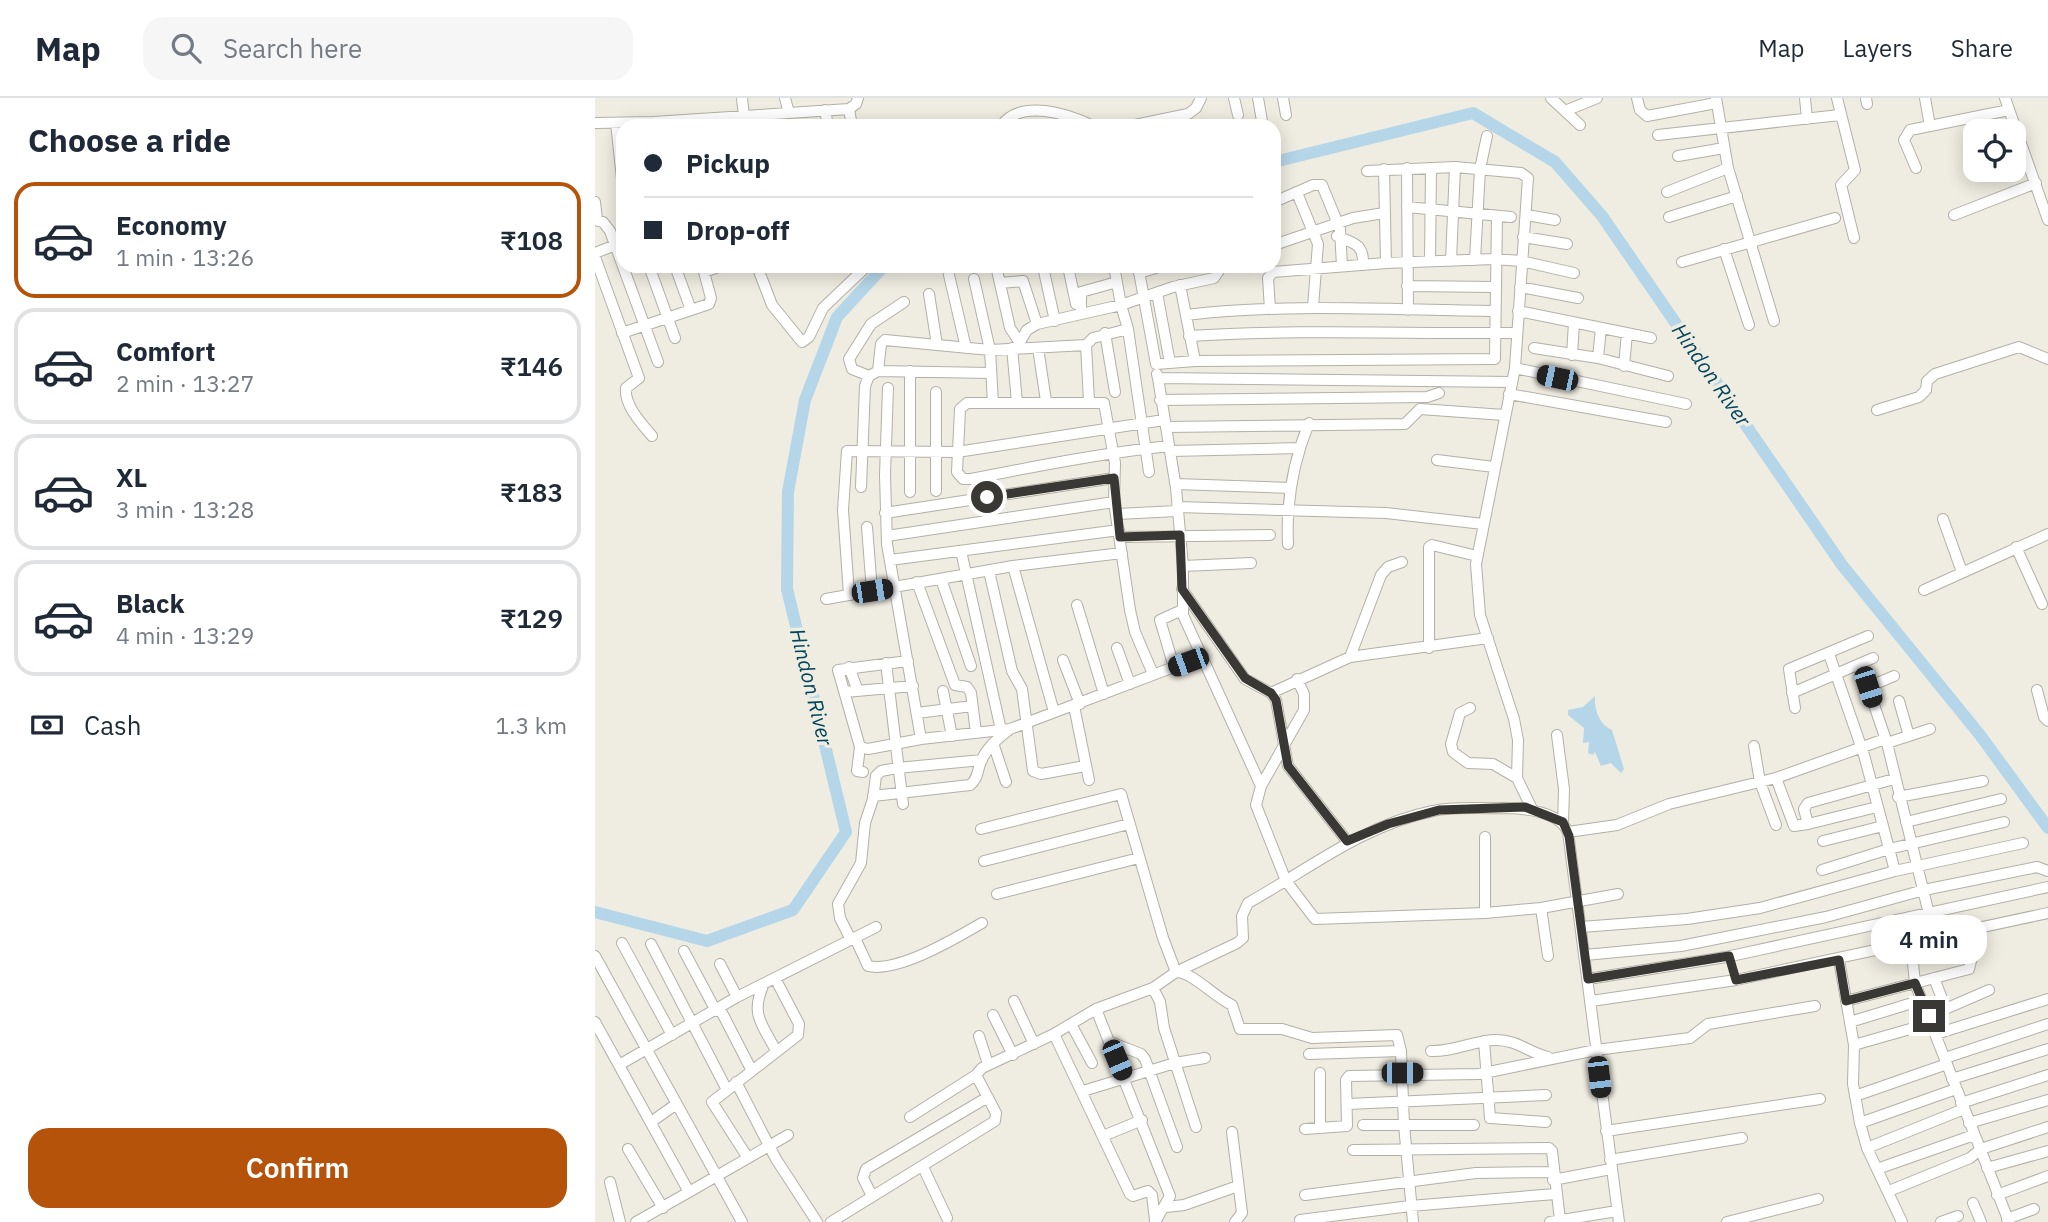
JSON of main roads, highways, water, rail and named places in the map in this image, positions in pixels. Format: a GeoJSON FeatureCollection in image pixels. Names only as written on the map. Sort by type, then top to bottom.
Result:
{"type":"FeatureCollection","features":[{"type":"Feature","properties":{"kind":"water"},"geometry":{"type":"Polygon","coordinates":[[[1595,696],[1598,716],[1607,728],[1612,730],[1624,769],[1621,773],[1611,763],[1601,766],[1595,752],[1593,755],[1588,753],[1589,742],[1583,743],[1584,728],[1568,715],[1568,710],[1583,707],[1595,696]]]}},
{"type":"Feature","properties":{"kind":"waterway","name":"Hindon River"},"geometry":{"type":"LineString","coordinates":[[1281,160],[1473,113],[1555,162],[1602,216],[1842,565],[1980,735],[2048,828]]}},
{"type":"Feature","properties":{"kind":"waterway","name":"Hindon River"},"geometry":{"type":"LineString","coordinates":[[595,912],[707,941],[793,910],[846,832],[787,589],[788,492],[805,400],[837,317],[878,273]]}}]}
